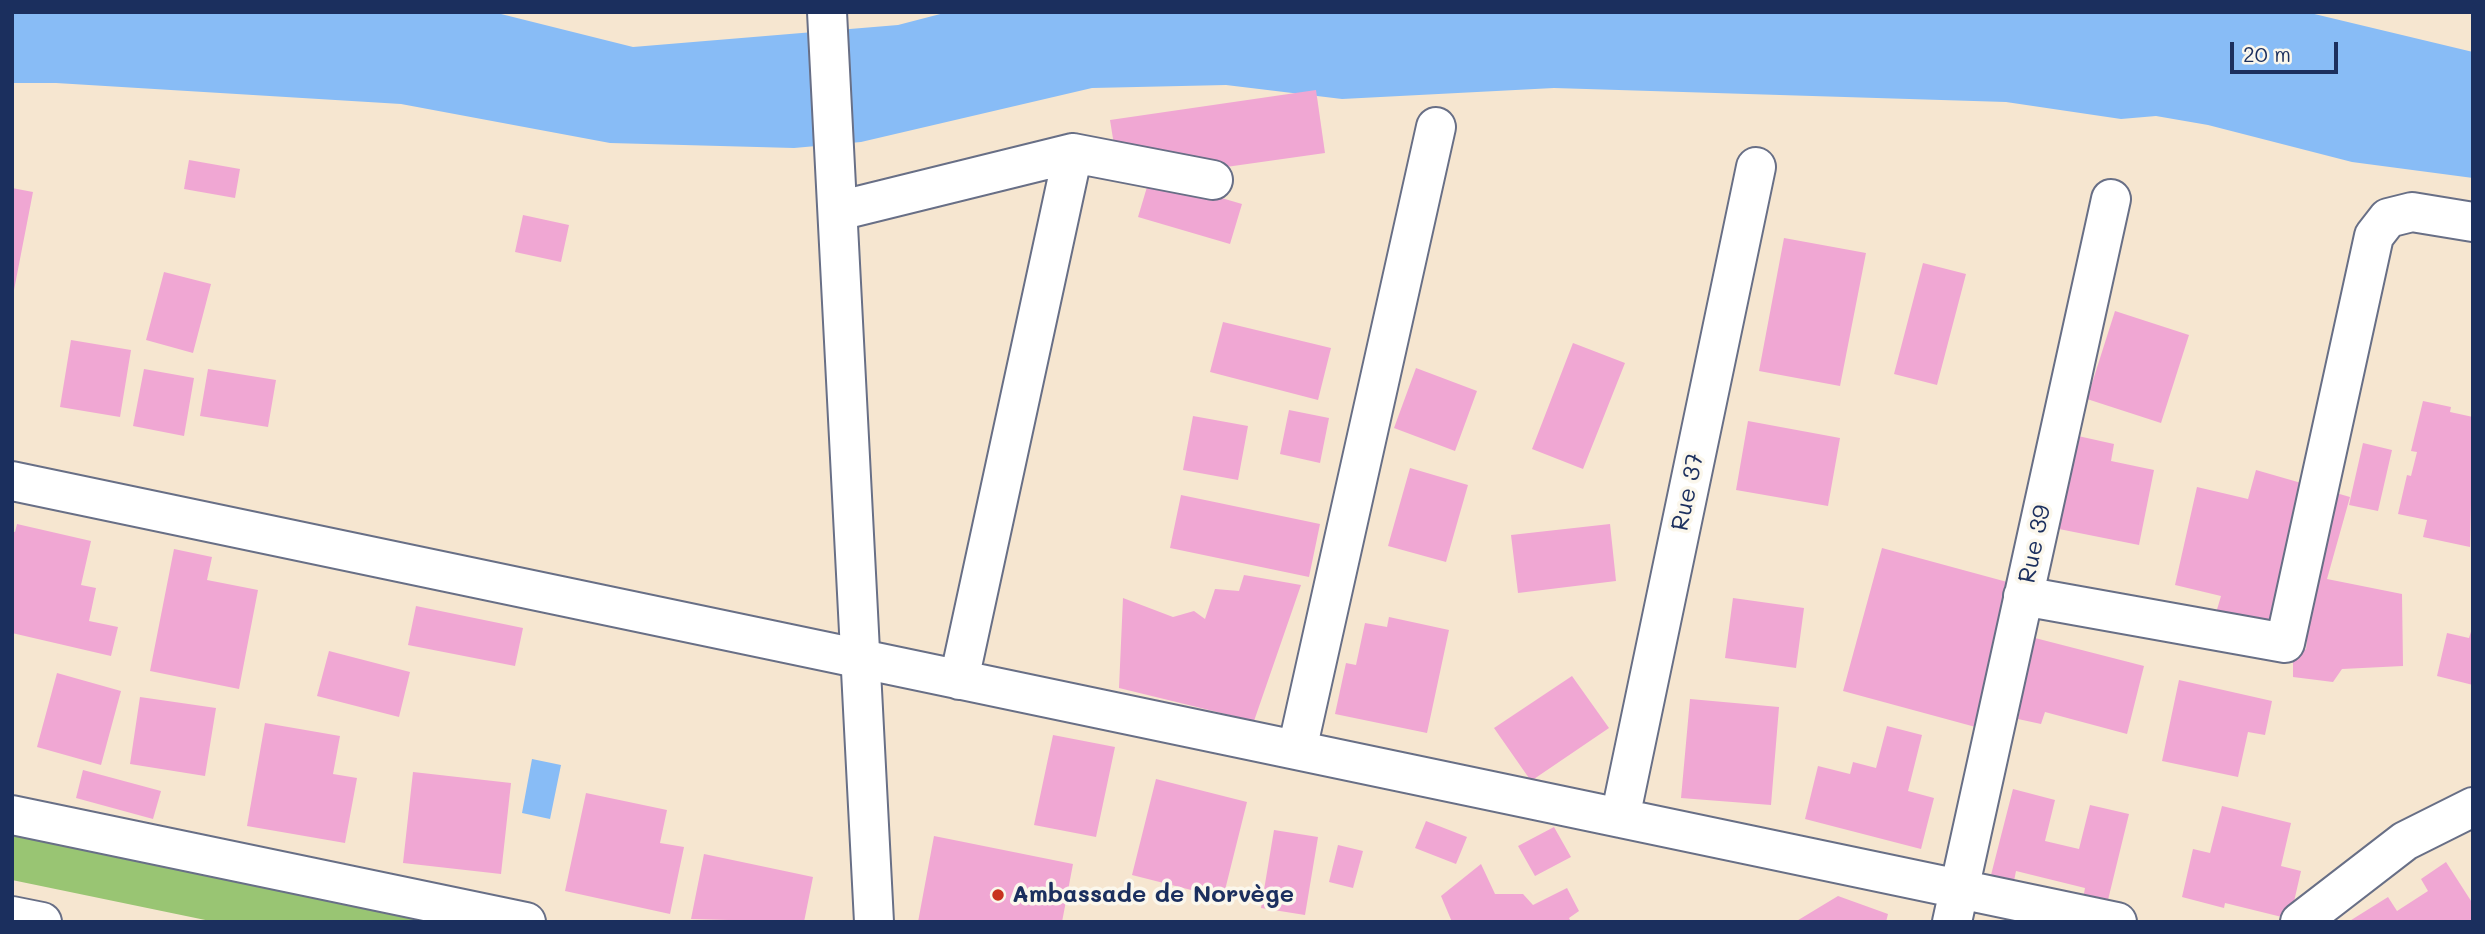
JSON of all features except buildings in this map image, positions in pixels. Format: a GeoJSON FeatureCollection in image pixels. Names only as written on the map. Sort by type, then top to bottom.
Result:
{"type":"FeatureCollection","features":[{"type":"Feature","properties":{"kind":"street"},"geometry":{"type":"LineString","coordinates":[[827,12],[874,922]]}},
{"type":"Feature","properties":{"kind":"street"},"geometry":{"type":"LineString","coordinates":[[1297,750],[1436,127]]}},
{"type":"Feature","properties":{"kind":"street"},"geometry":{"type":"LineString","coordinates":[[838,211],[1073,153],[1213,180]]}},
{"type":"Feature","properties":{"kind":"street"},"geometry":{"type":"LineString","coordinates":[[959,680],[1073,153]]}},
{"type":"Feature","properties":{"kind":"street","name":"Rue 37"},"geometry":{"type":"LineString","coordinates":[[1620,818],[1756,167]]}},
{"type":"Feature","properties":{"kind":"street","name":"Rue 39"},"geometry":{"type":"LineString","coordinates":[[1955,905],[2111,200]]}},
{"type":"Feature","properties":{"kind":"street"},"geometry":{"type":"LineString","coordinates":[[2024,596],[2285,643],[2374,236],[2388,218],[2412,212],[2473,222]]}},
{"type":"Feature","properties":{"kind":"street"},"geometry":{"type":"LineString","coordinates":[[12,481],[1620,818],[1955,905],[2117,922]]}},
{"type":"Feature","properties":{"kind":"street"},"geometry":{"type":"LineString","coordinates":[[2300,922],[2404,841],[2473,807]]}},
{"type":"Feature","properties":{"kind":"street"},"geometry":{"type":"LineString","coordinates":[[12,814],[526,922]]}},
{"type":"Feature","properties":{"kind":"street"},"geometry":{"type":"LineString","coordinates":[[12,916],[42,922]]}},
{"type":"Feature","properties":{"kind":"green space"},"geometry":{"type":"Polygon","coordinates":[[[12,831],[443,922],[215,922],[12,880],[12,831]]]}},
{"type":"Feature","properties":{"kind":"water"},"geometry":{"type":"Polygon","coordinates":[[[12,12],[493,12],[633,47],[898,25],[948,12],[2306,12],[2473,52],[2473,178],[2352,162],[2208,125],[2156,116],[2121,119],[2006,102],[1554,88],[1342,99],[1226,85],[1092,88],[861,142],[794,148],[610,143],[401,104],[56,83],[12,83],[12,12]]]}},
{"type":"Feature","properties":{"kind":"water"},"geometry":{"type":"Polygon","coordinates":[[[532,759],[561,765],[550,819],[522,813],[532,759]]]}},
{"type":"Feature","properties":{"kind":"place","name":"Ambassade de Norvège"},"geometry":{"type":"Point","coordinates":[998,895]}}]}
